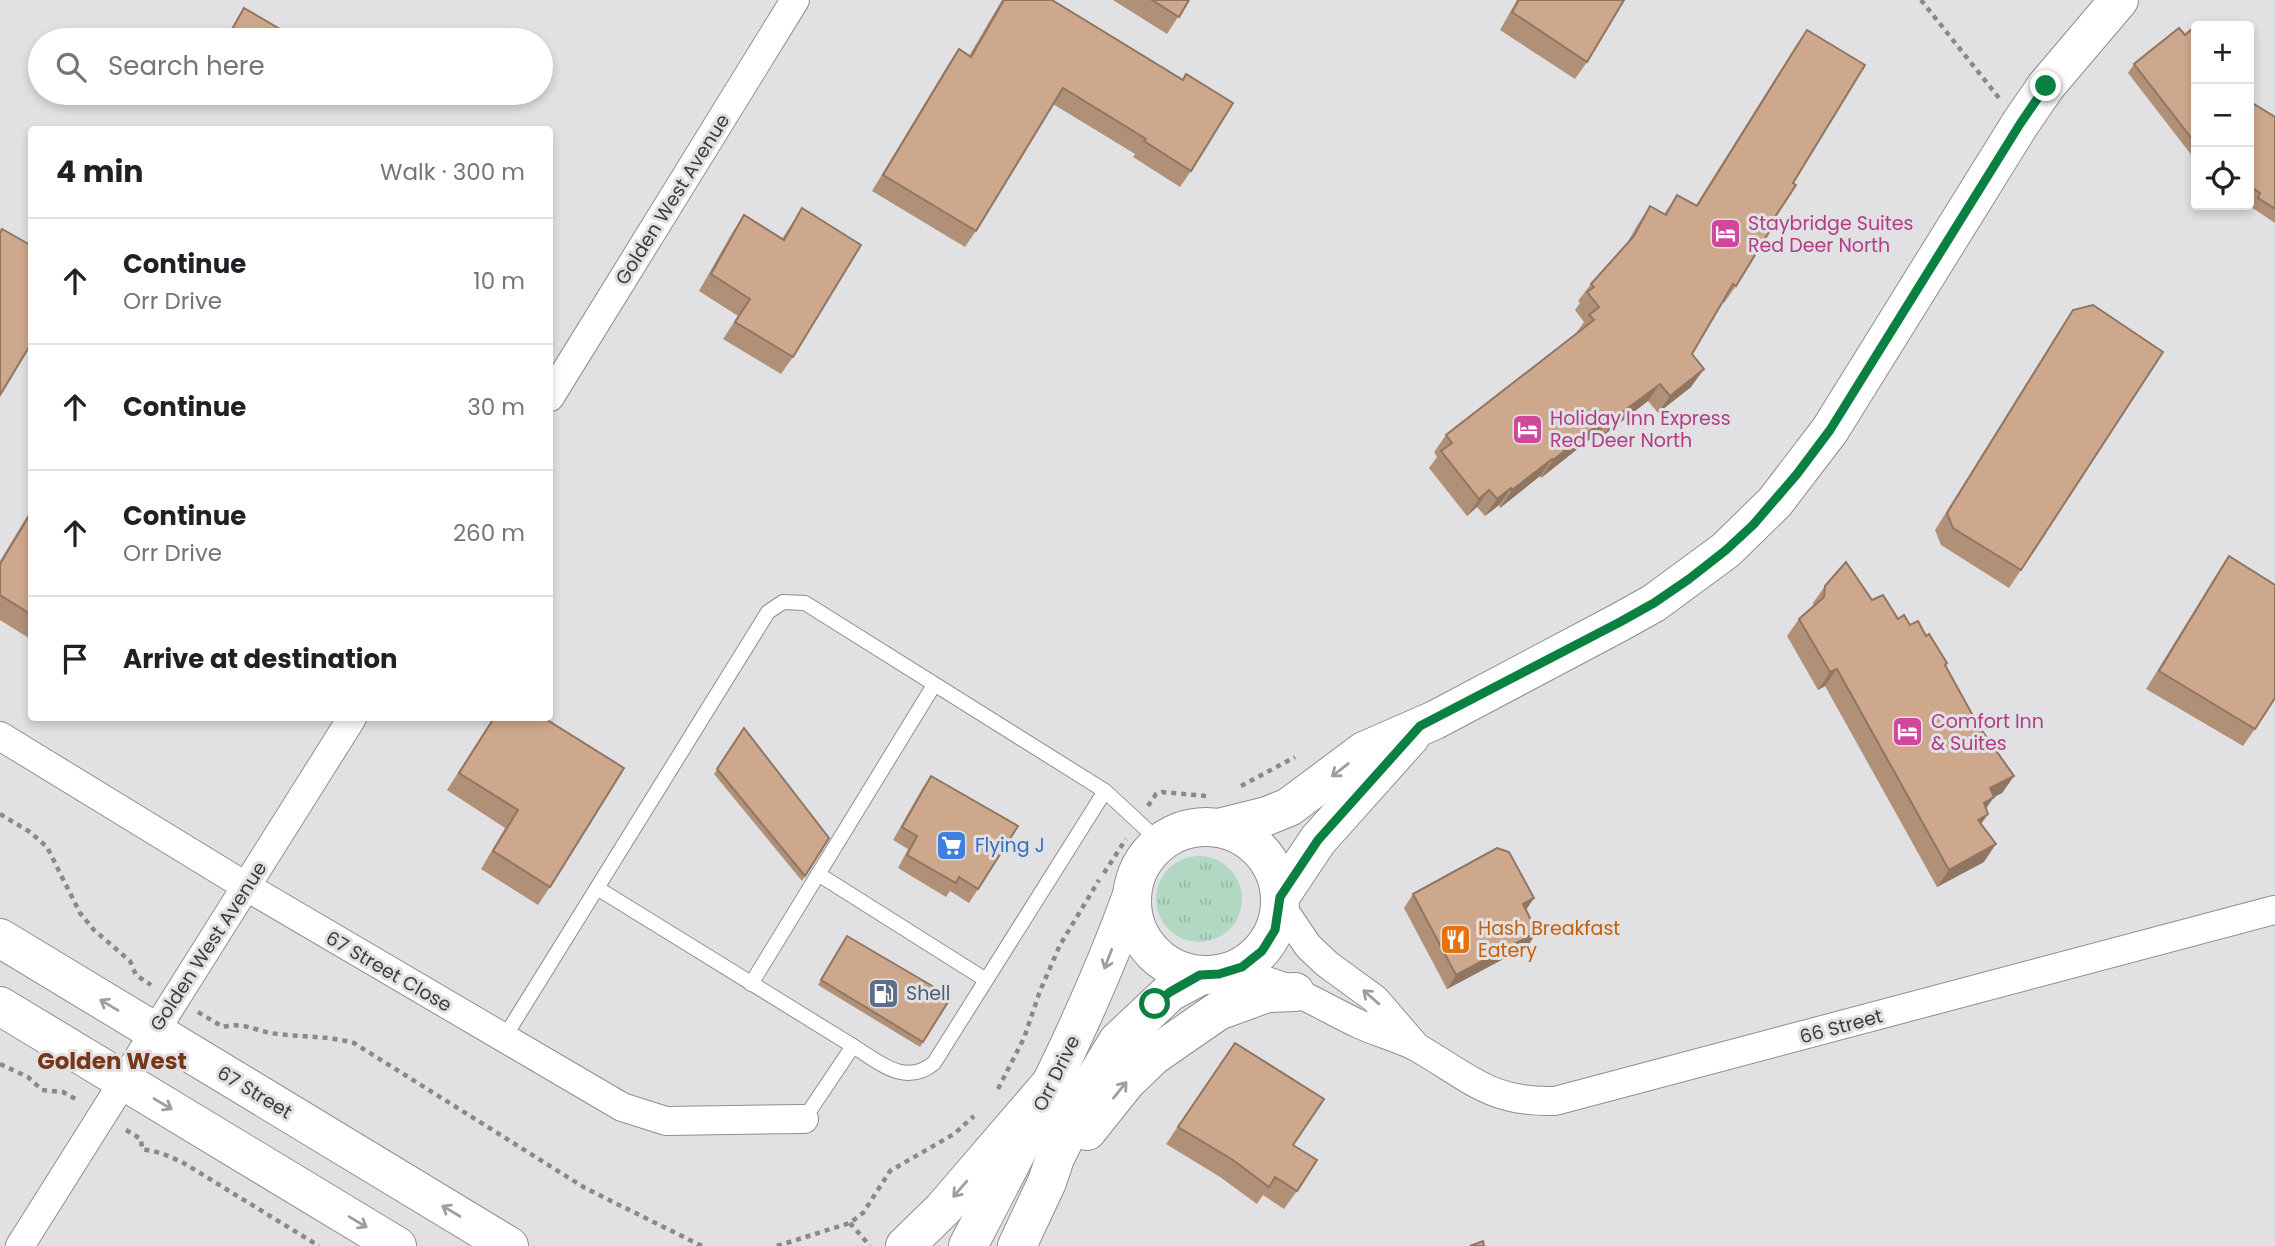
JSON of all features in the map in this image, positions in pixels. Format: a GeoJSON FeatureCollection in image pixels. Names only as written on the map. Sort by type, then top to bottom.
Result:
{"type":"FeatureCollection","features":[{"type":"Feature","properties":{"kind":"street","name":"Golden West Avenue"},"geometry":{"type":"LineString","coordinates":[[553,392],[795,0]]}},
{"type":"Feature","properties":{"kind":"street"},"geometry":{"type":"LineString","coordinates":[[1420,726],[1318,840],[1281,902],[1275,930],[1262,951],[1242,967],[1210,975],[1177,970],[1157,958],[1142,940],[1117,885],[1136,875],[1146,857],[1160,842],[1178,832],[1199,827],[1217,812],[1267,816],[1289,807],[1364,751],[1420,726],[1654,603],[1726,550],[1753,525],[1790,484],[1830,430],[2046,86],[2119,0]]}},
{"type":"Feature","properties":{"kind":"street","name":"Golden West Avenue"},"geometry":{"type":"LineString","coordinates":[[20,1246],[350,721]]}},
{"type":"Feature","properties":{"kind":"street","name":"67 Street Close"},"geometry":{"type":"LineString","coordinates":[[0,736],[247,887],[622,1107],[666,1121],[804,1119]]}},
{"type":"Feature","properties":{"kind":"street"},"geometry":{"type":"LineString","coordinates":[[1217,812],[1262,852],[1275,873],[1281,902]]}},
{"type":"Feature","properties":{"kind":"street","name":"Orr Drive"},"geometry":{"type":"LineString","coordinates":[[968,1246],[1053,1081],[1109,959],[1117,885]]}},
{"type":"Feature","properties":{"kind":"street","name":"66 Street"},"geometry":{"type":"LineString","coordinates":[[1281,902],[1308,946],[1327,964],[1375,999],[1417,1048]]}},
{"type":"Feature","properties":{"kind":"street","name":"66 Street"},"geometry":{"type":"LineString","coordinates":[[1210,975],[1254,978],[1294,992],[1360,1025],[1417,1048],[1476,1084],[1502,1096],[1529,1102],[1555,1101],[2274,911]]}},
{"type":"Feature","properties":{"kind":"street","name":"67 Street"},"geometry":{"type":"LineString","coordinates":[[0,938],[509,1246]]}},
{"type":"Feature","properties":{"kind":"street","name":"Orr Drive"},"geometry":{"type":"LineString","coordinates":[[1017,1246],[1047,1182],[1055,1158],[1093,1082],[1118,1041],[1170,992],[1210,975]]}},
{"type":"Feature","properties":{"kind":"street"},"geometry":{"type":"LineString","coordinates":[[1047,1182],[1127,1081],[1158,1052],[1218,1011],[1267,993],[1294,992]]}},
{"type":"Feature","properties":{"kind":"street"},"geometry":{"type":"LineString","coordinates":[[0,1006],[397,1246]]}},
{"type":"Feature","properties":{"kind":"street"},"geometry":{"type":"LineString","coordinates":[[905,1246],[943,1209],[1053,1081]]}},
{"type":"Feature","properties":{"kind":"lane"},"geometry":{"type":"LineString","coordinates":[[504,1038],[768,612],[783,602],[805,603],[1105,791],[1160,842]]}},
{"type":"Feature","properties":{"kind":"lane"},"geometry":{"type":"LineString","coordinates":[[751,984],[934,685]]}},
{"type":"Feature","properties":{"kind":"lane"},"geometry":{"type":"LineString","coordinates":[[597,888],[890,1069],[909,1075],[923,1072],[934,1063],[1105,791]]}},
{"type":"Feature","properties":{"kind":"lane"},"geometry":{"type":"LineString","coordinates":[[818,874],[986,980]]}},
{"type":"Feature","properties":{"kind":"lane"},"geometry":{"type":"LineString","coordinates":[[804,1119],[853,1046]]}},
{"type":"Feature","properties":{"kind":"path"},"geometry":{"type":"LineString","coordinates":[[1921,0],[2000,99],[1993,110]]}},
{"type":"Feature","properties":{"kind":"path"},"geometry":{"type":"LineString","coordinates":[[1235,789],[1307,751]]}},
{"type":"Feature","properties":{"kind":"path"},"geometry":{"type":"LineString","coordinates":[[1156,794],[1170,791],[1198,797],[1217,812]]}},
{"type":"Feature","properties":{"kind":"path"},"geometry":{"type":"LineString","coordinates":[[0,814],[30,832],[47,847],[80,913],[130,961]]}},
{"type":"Feature","properties":{"kind":"path"},"geometry":{"type":"LineString","coordinates":[[994,1097],[1024,1038],[1040,991],[1060,946],[1117,885]]}},
{"type":"Feature","properties":{"kind":"path"},"geometry":{"type":"LineString","coordinates":[[175,999],[223,1027],[235,1023],[276,1034],[337,1038],[354,1043],[585,1188],[702,1246]]}},
{"type":"Feature","properties":{"kind":"path"},"geometry":{"type":"LineString","coordinates":[[0,1064],[28,1077],[42,1090]]}},
{"type":"Feature","properties":{"kind":"path"},"geometry":{"type":"LineString","coordinates":[[777,1246],[850,1223],[863,1213],[890,1171],[954,1134],[977,1115]]}},
{"type":"Feature","properties":{"kind":"path"},"geometry":{"type":"LineString","coordinates":[[141,1143],[142,1149],[161,1153],[181,1162],[319,1246]]}},
{"type":"Feature","properties":{"kind":"path"},"geometry":{"type":"LineString","coordinates":[[850,1223],[870,1246]]}},
{"type":"Feature","properties":{"kind":"green space"},"geometry":{"type":"Polygon","coordinates":[[[1199,856],[1215,860],[1229,869],[1238,883],[1242,899],[1238,915],[1229,929],[1215,938],[1199,942],[1183,938],[1169,929],[1160,915],[1156,899],[1160,883],[1169,869],[1183,860],[1199,856]]]}},
{"type":"Feature","properties":{"kind":"building"},"geometry":{"type":"Polygon","coordinates":[[[1004,0],[1052,0],[1183,80],[1186,74],[1233,103],[1191,171],[1144,141],[1146,139],[1063,88],[976,231],[883,175],[959,49],[971,57],[1004,0]]]}},
{"type":"Feature","properties":{"kind":"building"},"geometry":{"type":"Polygon","coordinates":[[[1152,0],[1189,0],[1179,17],[1152,0]]]}},
{"type":"Feature","properties":{"kind":"building"},"geometry":{"type":"Polygon","coordinates":[[[1519,0],[1624,0],[1587,62],[1512,12],[1519,0]]]}},
{"type":"Feature","properties":{"kind":"building"},"geometry":{"type":"Polygon","coordinates":[[[244,8],[278,28],[233,28],[244,8]]]}},
{"type":"Feature","properties":{"kind":"building"},"geometry":{"type":"Polygon","coordinates":[[[2179,28],[2185,35],[2191,30],[2191,138],[2134,64],[2179,28]]]}},
{"type":"Feature","properties":{"kind":"building"},"geometry":{"type":"Polygon","coordinates":[[[1807,30],[1865,65],[1793,183],[1796,185],[1771,223],[1774,224],[1736,286],[1733,284],[1692,354],[1704,369],[1670,396],[1660,384],[1616,417],[1613,413],[1512,490],[1511,488],[1497,499],[1489,490],[1479,499],[1441,451],[1452,443],[1446,435],[1594,320],[1589,315],[1599,307],[1587,292],[1594,287],[1591,284],[1634,236],[1650,206],[1666,215],[1677,195],[1697,206],[1807,30]]]}},
{"type":"Feature","properties":{"kind":"building"},"geometry":{"type":"Polygon","coordinates":[[[2254,104],[2275,117],[2275,209],[2258,198],[2260,193],[2254,189],[2254,104]]]}},
{"type":"Feature","properties":{"kind":"building"},"geometry":{"type":"Polygon","coordinates":[[[802,208],[861,245],[793,357],[735,322],[750,299],[711,274],[744,215],[784,240],[802,208]]]}},
{"type":"Feature","properties":{"kind":"building"},"geometry":{"type":"Polygon","coordinates":[[[2,229],[28,244],[28,349],[0,395],[2,229]]]}},
{"type":"Feature","properties":{"kind":"building"},"geometry":{"type":"Polygon","coordinates":[[[2093,305],[2163,352],[2021,570],[1953,528],[1947,513],[2073,310],[2093,305]]]}},
{"type":"Feature","properties":{"kind":"building"},"geometry":{"type":"Polygon","coordinates":[[[28,518],[28,612],[0,595],[0,564],[28,518]]]}},
{"type":"Feature","properties":{"kind":"building"},"geometry":{"type":"Polygon","coordinates":[[[2229,556],[2275,585],[2275,698],[2255,729],[2159,671],[2229,556]]]}},
{"type":"Feature","properties":{"kind":"building","name":"Comfort Inn & Suites"},"geometry":{"type":"Polygon","coordinates":[[[1846,562],[1872,600],[1883,595],[1898,619],[1904,615],[1910,625],[1918,621],[1926,636],[1929,634],[1978,725],[2014,776],[1990,788],[1994,797],[1984,803],[1988,814],[1978,820],[1996,844],[1949,870],[1837,669],[1830,672],[1799,619],[1824,597],[1825,586],[1846,562]]]}},
{"type":"Feature","properties":{"kind":"building"},"geometry":{"type":"Polygon","coordinates":[[[492,721],[549,721],[624,768],[550,887],[493,851],[518,810],[459,773],[492,721]]]}},
{"type":"Feature","properties":{"kind":"building"},"geometry":{"type":"Polygon","coordinates":[[[744,728],[829,838],[805,876],[717,769],[744,728]]]}},
{"type":"Feature","properties":{"kind":"building","name":"Flying J"},"geometry":{"type":"Polygon","coordinates":[[[931,776],[1018,826],[978,889],[959,877],[956,883],[907,855],[917,836],[902,827],[931,776]]]}},
{"type":"Feature","properties":{"kind":"building"},"geometry":{"type":"Polygon","coordinates":[[[1497,848],[1509,852],[1534,898],[1523,904],[1537,932],[1456,975],[1413,894],[1497,848]]]}},
{"type":"Feature","properties":{"kind":"building","name":"Shell"},"geometry":{"type":"Polygon","coordinates":[[[847,936],[951,997],[923,1042],[821,980],[847,936]]]}},
{"type":"Feature","properties":{"kind":"building"},"geometry":{"type":"Polygon","coordinates":[[[1235,1043],[1324,1099],[1293,1145],[1317,1160],[1297,1191],[1275,1177],[1269,1187],[1233,1160],[1178,1127],[1235,1043]]]}},
{"type":"Feature","properties":{"kind":"building"},"geometry":{"type":"Polygon","coordinates":[[[1483,1241],[1484,1246],[1470,1246],[1483,1241]]]}},
{"type":"Feature","properties":{"kind":"place","name":"Staybridge Suites Red Deer North"},"geometry":{"type":"Point","coordinates":[1725,234]}},
{"type":"Feature","properties":{"kind":"place","name":"Holiday Inn Express Red Deer North"},"geometry":{"type":"Point","coordinates":[1527,429]}},
{"type":"Feature","properties":{"kind":"place","name":"Comfort Inn & Suites"},"geometry":{"type":"Point","coordinates":[1908,732]}},
{"type":"Feature","properties":{"kind":"place","name":"Flying J"},"geometry":{"type":"Point","coordinates":[952,845]}},
{"type":"Feature","properties":{"kind":"place","name":"Hash Breakfast Eatery"},"geometry":{"type":"Point","coordinates":[1455,939]}},
{"type":"Feature","properties":{"kind":"place","name":"Shell"},"geometry":{"type":"Point","coordinates":[883,993]}},
{"type":"Feature","properties":{"kind":"district","name":"Golden West"},"geometry":{"type":"Point","coordinates":[112,1061]}},
{"type":"Feature","properties":{"kind":"route"},"geometry":{"type":"LineString","coordinates":[[1155,1004],[1200,975],[1219,974],[1242,967],[1262,951],[1275,930],[1281,906],[1280,897],[1318,840],[1420,726],[1654,603],[1726,550],[1753,525],[1775,502],[1830,430],[2046,86]]}}]}
